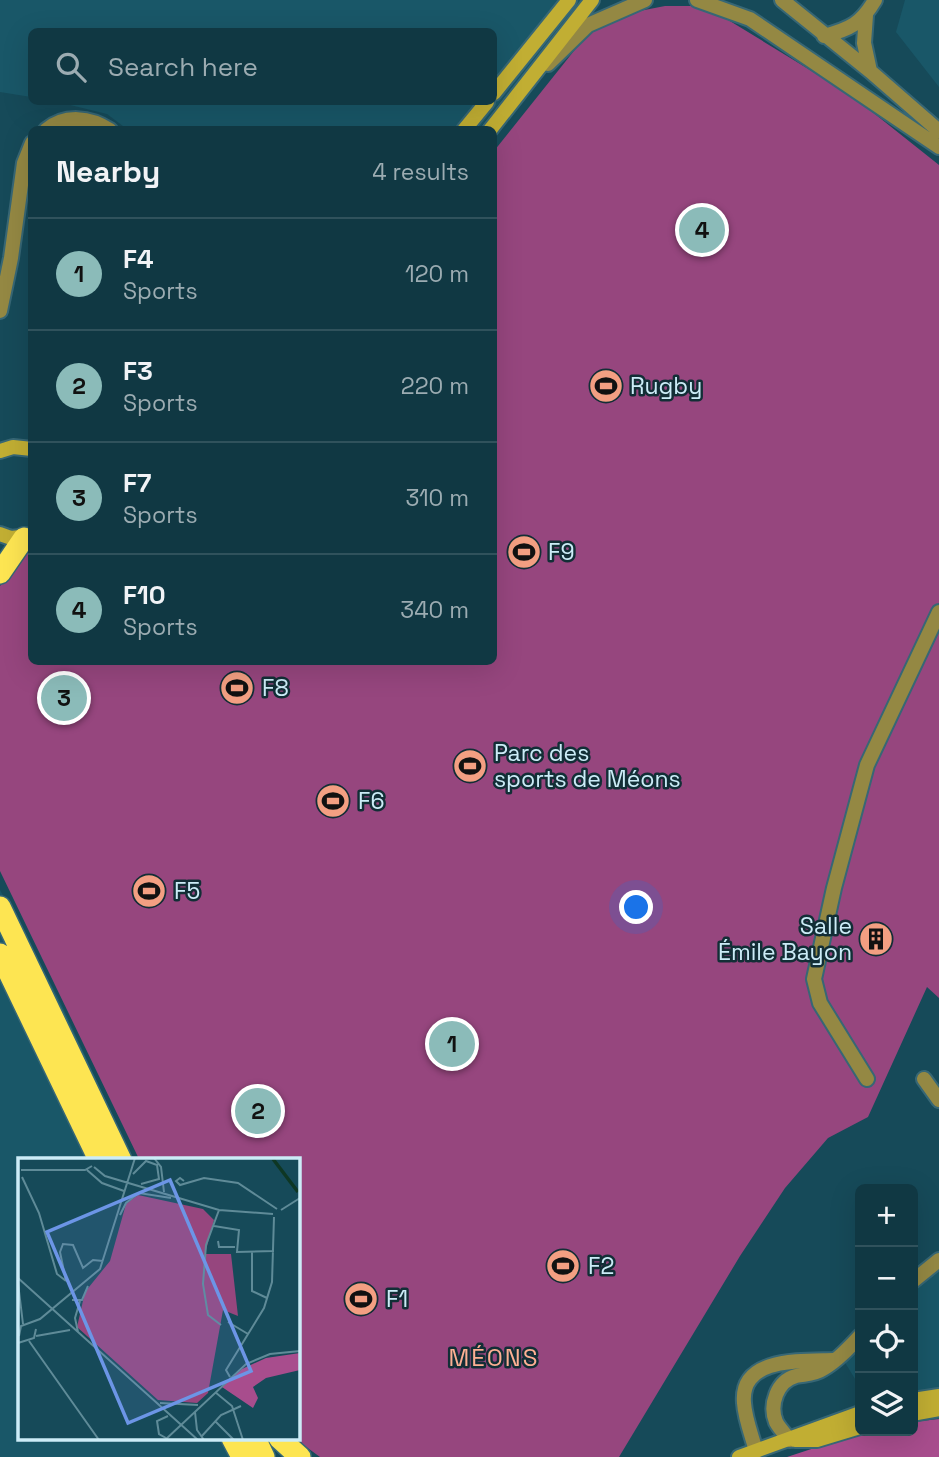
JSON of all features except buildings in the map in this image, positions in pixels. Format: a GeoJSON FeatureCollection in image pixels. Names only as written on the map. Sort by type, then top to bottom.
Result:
{"type":"FeatureCollection","features":[{"type":"Feature","properties":{"kind":"highway"},"geometry":{"type":"LineString","coordinates":[[0,573],[28,537]]}},
{"type":"Feature","properties":{"kind":"highway"},"geometry":{"type":"LineString","coordinates":[[0,907],[120,1158]]}},
{"type":"Feature","properties":{"kind":"highway"},"geometry":{"type":"LineString","coordinates":[[0,954],[98,1158]]}},
{"type":"Feature","properties":{"kind":"highway"},"geometry":{"type":"LineString","coordinates":[[233,1440],[242,1457]]}},
{"type":"Feature","properties":{"kind":"highway"},"geometry":{"type":"LineString","coordinates":[[256,1440],[264,1457]]}},
{"type":"Feature","properties":{"kind":"highway"},"geometry":{"type":"LineString","coordinates":[[281,1440],[300,1457]]}},
{"type":"Feature","properties":{"kind":"main road"},"geometry":{"type":"LineString","coordinates":[[497,89],[569,0]]}},
{"type":"Feature","properties":{"kind":"main road"},"geometry":{"type":"LineString","coordinates":[[494,126],[592,0]]}},
{"type":"Feature","properties":{"kind":"main road"},"geometry":{"type":"LineString","coordinates":[[467,126],[485,105]]}},
{"type":"Feature","properties":{"kind":"main road"},"geometry":{"type":"LineString","coordinates":[[0,451],[13,447],[28,449]]}},
{"type":"Feature","properties":{"kind":"main road"},"geometry":{"type":"LineString","coordinates":[[0,534],[28,537]]}},
{"type":"Feature","properties":{"kind":"main road"},"geometry":{"type":"LineString","coordinates":[[918,1399],[939,1396]]}},
{"type":"Feature","properties":{"kind":"main road"},"geometry":{"type":"LineString","coordinates":[[918,1413],[939,1409]]}},
{"type":"Feature","properties":{"kind":"main road"},"geometry":{"type":"LineString","coordinates":[[739,1457],[855,1415]]}},
{"type":"Feature","properties":{"kind":"main road"},"geometry":{"type":"LineString","coordinates":[[790,1440],[817,1440],[855,1429]]}},
{"type":"Feature","properties":{"kind":"street"},"geometry":{"type":"LineString","coordinates":[[522,89],[588,25],[645,0]]}},
{"type":"Feature","properties":{"kind":"street"},"geometry":{"type":"LineString","coordinates":[[697,0],[750,19],[939,147]]}},
{"type":"Feature","properties":{"kind":"street"},"geometry":{"type":"LineString","coordinates":[[782,0],[939,131]]}},
{"type":"Feature","properties":{"kind":"street"},"geometry":{"type":"LineString","coordinates":[[824,36],[848,30],[866,15],[875,0]]}},
{"type":"Feature","properties":{"kind":"street"},"geometry":{"type":"LineString","coordinates":[[866,15],[864,43],[870,71]]}},
{"type":"Feature","properties":{"kind":"street"},"geometry":{"type":"LineString","coordinates":[[54,126],[70,118],[88,120],[101,126]]}},
{"type":"Feature","properties":{"kind":"street"},"geometry":{"type":"LineString","coordinates":[[0,311],[11,258],[24,163],[28,153]]}},
{"type":"Feature","properties":{"kind":"street"},"geometry":{"type":"LineString","coordinates":[[867,1079],[820,1003],[814,979],[834,888],[867,765],[939,612]]}},
{"type":"Feature","properties":{"kind":"street"},"geometry":{"type":"LineString","coordinates":[[924,1079],[939,1100]]}},
{"type":"Feature","properties":{"kind":"street"},"geometry":{"type":"LineString","coordinates":[[918,1276],[939,1260]]}},
{"type":"Feature","properties":{"kind":"street"},"geometry":{"type":"LineString","coordinates":[[790,1440],[776,1423],[774,1398],[780,1386],[793,1377],[811,1374],[824,1368],[845,1353],[855,1342]]}},
{"type":"Feature","properties":{"kind":"street"},"geometry":{"type":"LineString","coordinates":[[756,1451],[744,1403],[745,1384],[756,1371],[781,1364],[833,1360]]}},
{"type":"Feature","properties":{"kind":"shaded area"},"geometry":{"type":"Polygon","coordinates":[[[0,0],[581,0],[481,126],[123,126],[107,114],[70,105],[497,105],[497,28],[28,28],[28,97],[0,92],[0,0]]]}},
{"type":"Feature","properties":{"kind":"shaded area"},"geometry":{"type":"Polygon","coordinates":[[[905,0],[939,0],[939,87],[896,32],[905,0]]]}},
{"type":"Feature","properties":{"kind":"shaded area","name":"Parc des sports de Méons"},"geometry":{"type":"Polygon","coordinates":[[[665,6],[691,6],[720,15],[851,95],[939,165],[939,998],[927,987],[868,1117],[828,1138],[785,1188],[740,1256],[619,1457],[320,1457],[297,1440],[299,1440],[299,1158],[139,1158],[0,871],[0,586],[28,549],[28,665],[497,665],[497,147],[589,32],[629,13],[665,6]]]}},
{"type":"Feature","properties":{"kind":"shaded area"},"geometry":{"type":"Polygon","coordinates":[[[0,890],[58,997],[133,1158],[18,1158],[18,1440],[263,1440],[271,1457],[0,1457],[0,890]]]}},
{"type":"Feature","properties":{"kind":"shaded area"},"geometry":{"type":"Polygon","coordinates":[[[939,1267],[939,1419],[918,1421],[918,1284],[939,1267]]]}},
{"type":"Feature","properties":{"kind":"shaded area"},"geometry":{"type":"Polygon","coordinates":[[[855,1349],[855,1379],[844,1361],[855,1349]]]}},
{"type":"Feature","properties":{"kind":"shaded area"},"geometry":{"type":"Polygon","coordinates":[[[939,1419],[939,1457],[787,1457],[855,1435],[918,1436],[918,1421],[939,1419]]]}},
{"type":"Feature","properties":{"kind":"place","name":"F10"},"geometry":{"type":"Point","coordinates":[702,230]}},
{"type":"Feature","properties":{"kind":"place","name":"Rugby"},"geometry":{"type":"Point","coordinates":[606,386]}},
{"type":"Feature","properties":{"kind":"place","name":"F9"},"geometry":{"type":"Point","coordinates":[524,552]}},
{"type":"Feature","properties":{"kind":"place","name":"F8"},"geometry":{"type":"Point","coordinates":[237,688]}},
{"type":"Feature","properties":{"kind":"place","name":"F7"},"geometry":{"type":"Point","coordinates":[64,698]}},
{"type":"Feature","properties":{"kind":"place","name":"Parc des sports de Méons"},"geometry":{"type":"Point","coordinates":[470,766]}},
{"type":"Feature","properties":{"kind":"place","name":"F6"},"geometry":{"type":"Point","coordinates":[333,801]}},
{"type":"Feature","properties":{"kind":"place","name":"F5"},"geometry":{"type":"Point","coordinates":[149,891]}},
{"type":"Feature","properties":{"kind":"place","name":"Salle Émile Bayon"},"geometry":{"type":"Point","coordinates":[876,939]}},
{"type":"Feature","properties":{"kind":"place","name":"F4"},"geometry":{"type":"Point","coordinates":[452,1044]}},
{"type":"Feature","properties":{"kind":"place","name":"F3"},"geometry":{"type":"Point","coordinates":[258,1111]}},
{"type":"Feature","properties":{"kind":"place","name":"F2"},"geometry":{"type":"Point","coordinates":[563,1266]}},
{"type":"Feature","properties":{"kind":"place","name":"F1"},"geometry":{"type":"Point","coordinates":[361,1299]}},
{"type":"Feature","properties":{"kind":"district","name":"MÉONS"},"geometry":{"type":"Point","coordinates":[494,1357]}}]}
